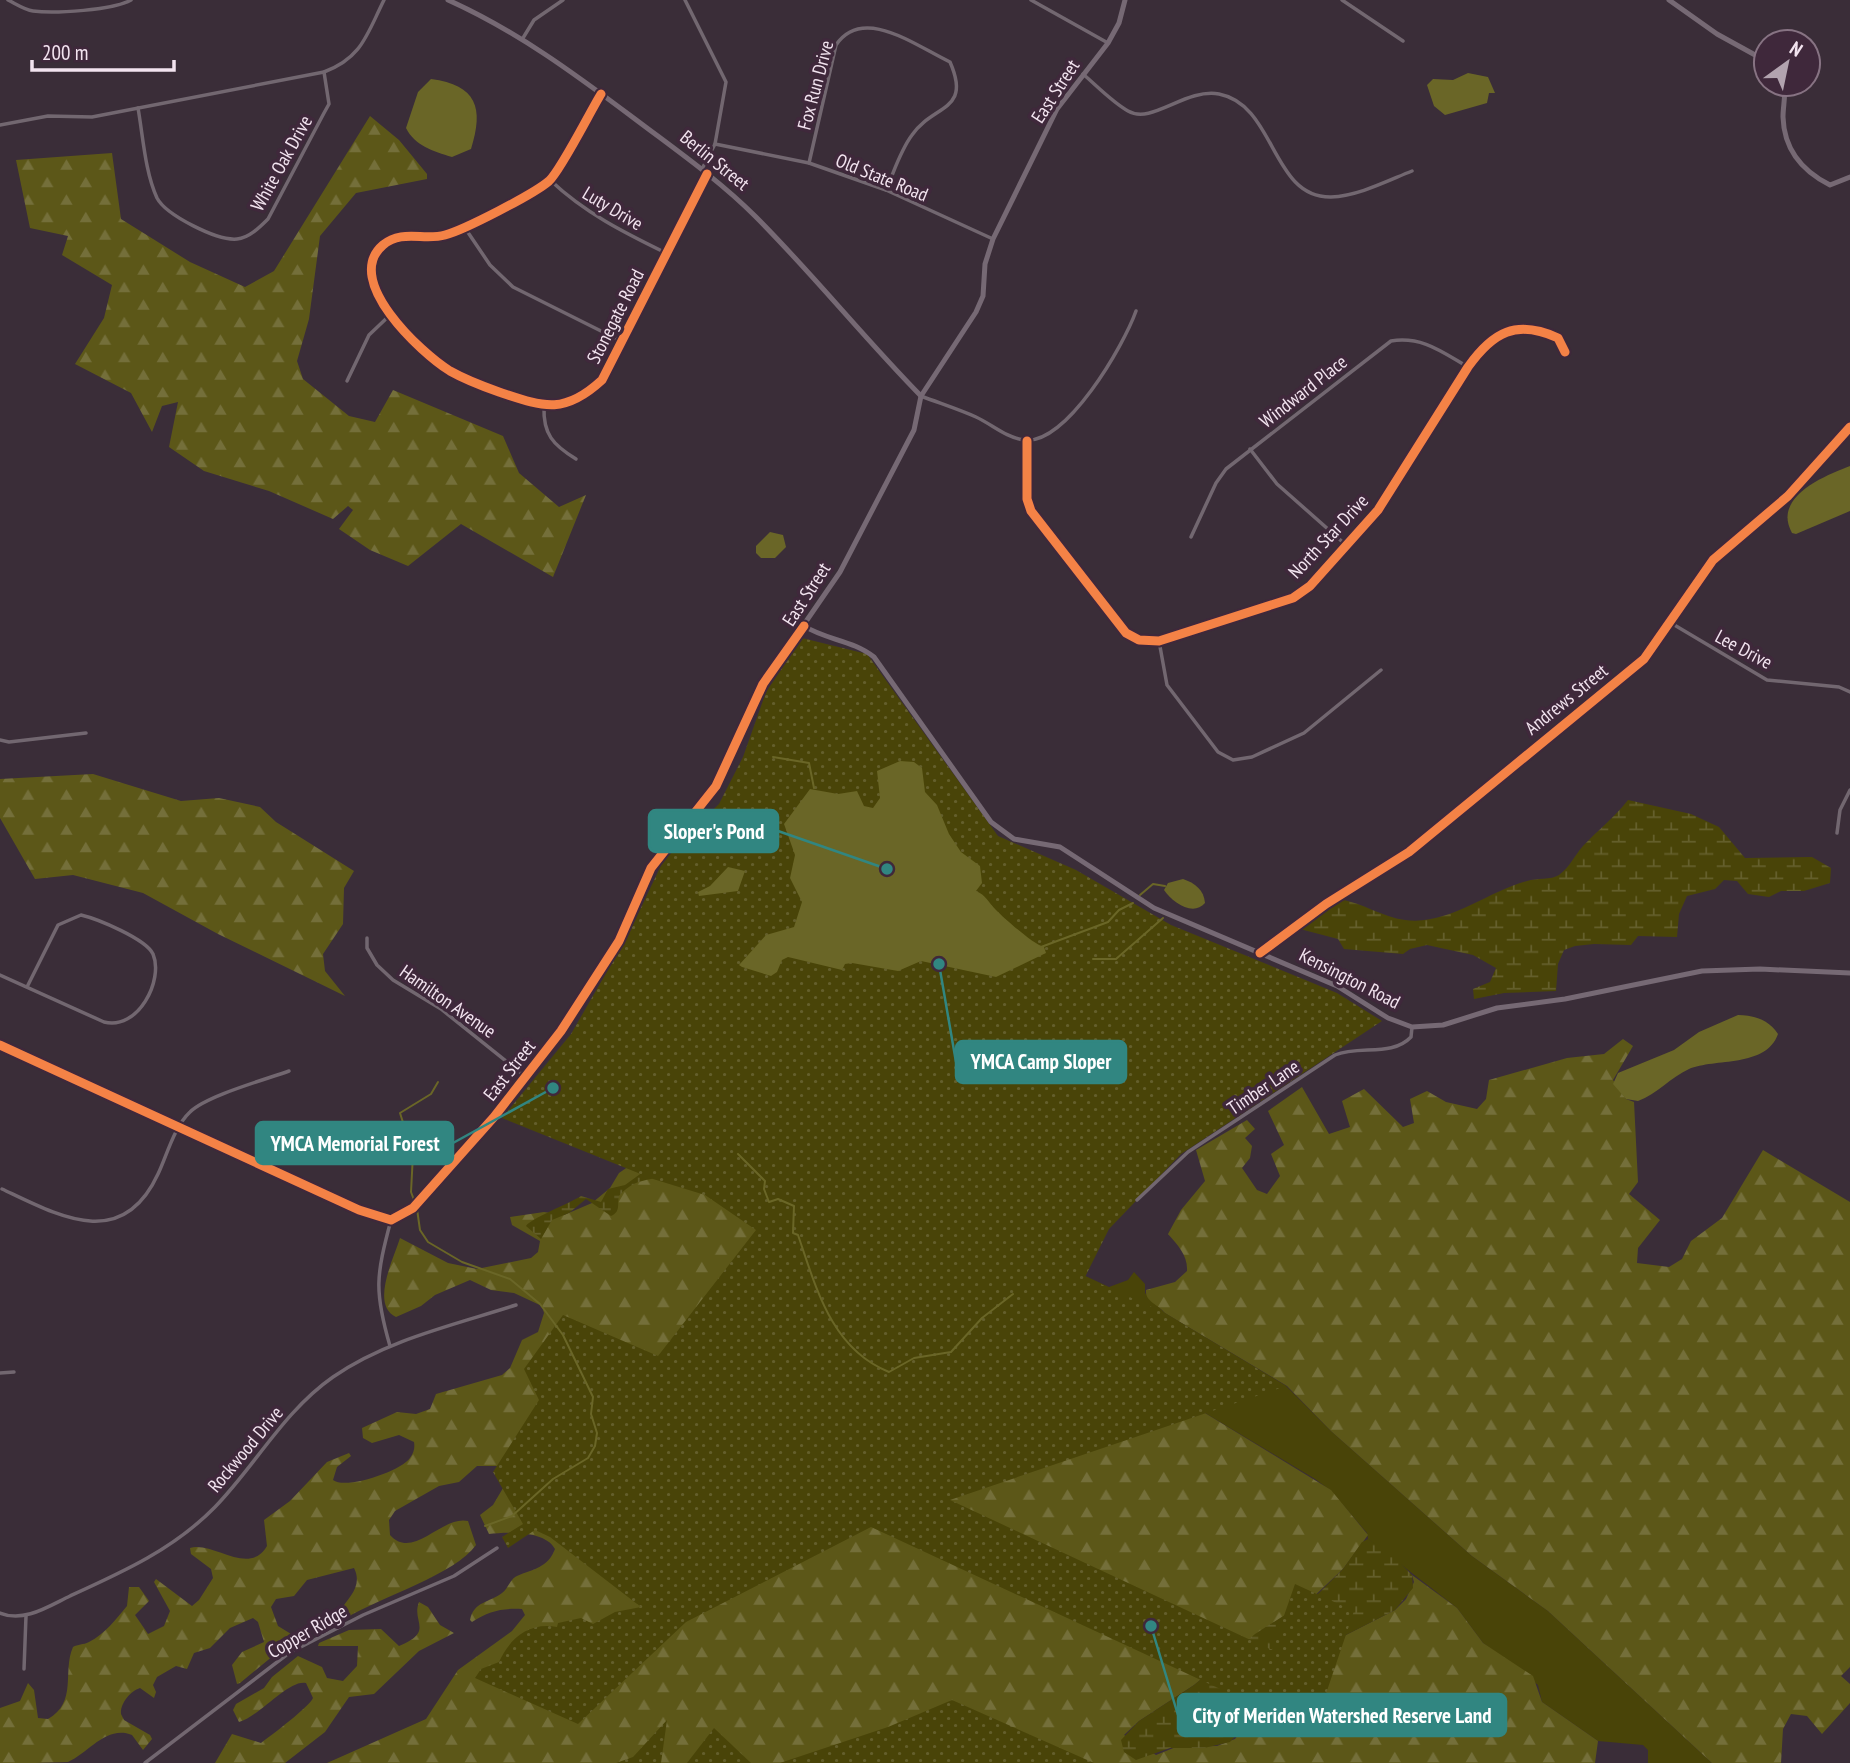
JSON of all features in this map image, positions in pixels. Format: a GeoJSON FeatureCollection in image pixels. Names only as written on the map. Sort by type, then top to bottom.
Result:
{"type":"FeatureCollection","features":[{"type":"Feature","properties":{"kind":"street"},"geometry":{"type":"LineString","coordinates":[[8,0],[30,11],[47,11],[107,6],[131,0]]}},
{"type":"Feature","properties":{"kind":"street"},"geometry":{"type":"LineString","coordinates":[[0,125],[48,116],[92,117],[324,72],[344,65],[357,54],[384,0]]}},
{"type":"Feature","properties":{"kind":"street","name":"Berlin Street"},"geometry":{"type":"LineString","coordinates":[[448,0],[523,38],[704,171],[752,213],[808,270],[921,396]]}},
{"type":"Feature","properties":{"kind":"street"},"geometry":{"type":"LineString","coordinates":[[523,38],[534,20],[563,0]]}},
{"type":"Feature","properties":{"kind":"street","name":"Stonegate Road"},"geometry":{"type":"LineString","coordinates":[[544,407],[571,401],[587,393],[602,380],[666,253],[715,144],[726,82],[685,0]]}},
{"type":"Feature","properties":{"kind":"street"},"geometry":{"type":"LineString","coordinates":[[1031,0],[1108,43]]}},
{"type":"Feature","properties":{"kind":"street","name":"East Street"},"geometry":{"type":"LineString","coordinates":[[391,1220],[413,1208],[527,1078],[619,941],[651,868],[716,786],[763,684],[840,572],[914,430],[921,396],[979,304],[993,239],[1057,109],[1108,43],[1119,23],[1125,0]]}},
{"type":"Feature","properties":{"kind":"street"},"geometry":{"type":"LineString","coordinates":[[1342,0],[1404,40]]}},
{"type":"Feature","properties":{"kind":"street"},"geometry":{"type":"LineString","coordinates":[[1669,0],[1717,34],[1752,53]]}},
{"type":"Feature","properties":{"kind":"street","name":"Fox Run Drive"},"geometry":{"type":"LineString","coordinates":[[809,163],[836,45],[844,33],[860,26],[876,27],[950,62],[956,77],[957,93],[950,106],[921,124],[911,136],[886,190]]}},
{"type":"Feature","properties":{"kind":"street","name":"White Oak Drive"},"geometry":{"type":"LineString","coordinates":[[138,108],[158,200],[180,218],[206,232],[237,239],[255,232],[268,219],[329,104],[324,72]]}},
{"type":"Feature","properties":{"kind":"street"},"geometry":{"type":"LineString","coordinates":[[1083,74],[1127,111],[1137,115],[1147,116],[1197,94],[1220,94],[1242,104],[1259,122],[1297,186],[1315,195],[1332,197],[1356,192],[1412,172]]}},
{"type":"Feature","properties":{"kind":"street"},"geometry":{"type":"LineString","coordinates":[[576,459],[554,446],[543,425],[544,407],[476,384],[449,370],[390,315],[374,292],[372,267],[382,246],[402,236],[443,236],[466,228],[550,180],[601,94]]}},
{"type":"Feature","properties":{"kind":"street"},"geometry":{"type":"LineString","coordinates":[[1784,98],[1784,137],[1793,155],[1814,177],[1830,185],[1850,177]]}},
{"type":"Feature","properties":{"kind":"street","name":"Old State Road"},"geometry":{"type":"LineString","coordinates":[[715,144],[809,163],[886,190],[993,239]]}},
{"type":"Feature","properties":{"kind":"street","name":"Luty Drive"},"geometry":{"type":"LineString","coordinates":[[550,180],[578,206],[607,225],[666,253]]}},
{"type":"Feature","properties":{"kind":"street"},"geometry":{"type":"LineString","coordinates":[[466,228],[490,265],[513,287],[621,341]]}},
{"type":"Feature","properties":{"kind":"street"},"geometry":{"type":"LineString","coordinates":[[921,396],[976,417],[1005,435],[1027,441],[1057,430],[1105,370],[1136,311]]}},
{"type":"Feature","properties":{"kind":"street"},"geometry":{"type":"LineString","coordinates":[[347,381],[369,335],[390,315]]}},
{"type":"Feature","properties":{"kind":"street","name":"North Star Drive"},"geometry":{"type":"LineString","coordinates":[[1159,641],[1293,597],[1310,586],[1378,510],[1468,367],[1482,347],[1499,334],[1520,329],[1558,338],[1565,352]]}},
{"type":"Feature","properties":{"kind":"street","name":"Windward Place"},"geometry":{"type":"LineString","coordinates":[[1191,537],[1216,483],[1226,469],[1391,341],[1408,338],[1425,342],[1468,367]]}},
{"type":"Feature","properties":{"kind":"street","name":"Andrews Street"},"geometry":{"type":"LineString","coordinates":[[1259,953],[1326,904],[1377,874],[1425,840],[1644,659],[1713,560],[1776,508],[1850,427]]}},
{"type":"Feature","properties":{"kind":"street"},"geometry":{"type":"LineString","coordinates":[[1027,441],[1027,499],[1031,511],[1126,633],[1139,640],[1159,641],[1167,685],[1218,752],[1233,760],[1252,757],[1304,733],[1381,670]]}},
{"type":"Feature","properties":{"kind":"street"},"geometry":{"type":"LineString","coordinates":[[1250,449],[1277,484],[1346,545]]}},
{"type":"Feature","properties":{"kind":"street","name":"Lee Drive"},"geometry":{"type":"LineString","coordinates":[[1671,623],[1767,680],[1839,687],[1850,692]]}},
{"type":"Feature","properties":{"kind":"street","name":"Kensington Road"},"geometry":{"type":"LineString","coordinates":[[804,626],[814,632],[863,648],[874,657],[991,822],[1014,839],[1060,846],[1154,908],[1337,986],[1388,1018],[1412,1027],[1443,1025],[1497,1008],[1565,999],[1702,971],[1760,969],[1850,973]]}},
{"type":"Feature","properties":{"kind":"street"},"geometry":{"type":"LineString","coordinates":[[0,740],[9,742],[86,733]]}},
{"type":"Feature","properties":{"kind":"street"},"geometry":{"type":"LineString","coordinates":[[1836,833],[1840,810],[1850,790]]}},
{"type":"Feature","properties":{"kind":"street"},"geometry":{"type":"LineString","coordinates":[[0,975],[104,1023],[120,1024],[129,1021],[140,1010],[155,971],[155,961],[152,953],[140,941],[81,915],[58,925],[27,987]]}},
{"type":"Feature","properties":{"kind":"street","name":"Hamilton Avenue"},"geometry":{"type":"LineString","coordinates":[[367,938],[367,948],[377,965],[393,980],[441,1009],[527,1078]]}},
{"type":"Feature","properties":{"kind":"street","name":"Timber Lane"},"geometry":{"type":"LineString","coordinates":[[1137,1200],[1188,1152],[1335,1055],[1352,1049],[1400,1047],[1411,1037],[1412,1027]]}},
{"type":"Feature","properties":{"kind":"street"},"geometry":{"type":"LineString","coordinates":[[0,1045],[178,1129],[359,1210],[391,1220],[378,1266],[378,1304],[390,1346]]}},
{"type":"Feature","properties":{"kind":"street"},"geometry":{"type":"LineString","coordinates":[[2,1189],[61,1217],[83,1223],[106,1221],[127,1212],[145,1197],[178,1129],[197,1105],[289,1071]]}},
{"type":"Feature","properties":{"kind":"street","name":"Rockwood Drive"},"geometry":{"type":"LineString","coordinates":[[26,1616],[127,1570],[174,1543],[215,1507],[299,1406],[331,1378],[390,1346],[516,1305]]}},
{"type":"Feature","properties":{"kind":"street"},"geometry":{"type":"LineString","coordinates":[[0,1373],[14,1372]]}},
{"type":"Feature","properties":{"kind":"street","name":"Copper Ridge"},"geometry":{"type":"LineString","coordinates":[[145,1763],[289,1653],[363,1615],[454,1576],[497,1548]]}},
{"type":"Feature","properties":{"kind":"street"},"geometry":{"type":"LineString","coordinates":[[0,1613],[26,1616],[24,1669]]}},
{"type":"Feature","properties":{"kind":"green space"},"geometry":{"type":"Polygon","coordinates":[[[370,116],[399,140],[427,174],[427,179],[356,193],[320,236],[309,319],[297,361],[303,379],[349,416],[375,422],[393,390],[503,436],[519,473],[559,507],[586,495],[553,577],[461,524],[408,566],[370,550],[339,529],[353,510],[348,506],[333,519],[269,491],[204,471],[169,447],[178,402],[162,406],[152,432],[131,393],[75,364],[104,318],[112,285],[62,255],[68,236],[30,228],[16,160],[112,153],[121,219],[190,262],[245,287],[274,271],[370,116]]]}},
{"type":"Feature","properties":{"kind":"green space"},"geometry":{"type":"Polygon","coordinates":[[[802,638],[867,654],[998,836],[1076,870],[1171,925],[1337,993],[1382,1021],[1181,1154],[1109,1229],[1085,1277],[1165,1313],[1286,1386],[950,1500],[1272,1650],[1295,1584],[1354,1611],[1313,1732],[871,1527],[686,1622],[578,1724],[475,1678],[481,1669],[499,1662],[515,1639],[529,1630],[557,1627],[558,1623],[581,1618],[593,1624],[615,1612],[641,1607],[550,1537],[535,1530],[508,1548],[502,1537],[523,1524],[493,1472],[539,1400],[524,1369],[563,1315],[658,1356],[756,1230],[705,1195],[653,1179],[502,1118],[571,1034],[628,935],[666,855],[719,804],[743,757],[766,692],[802,638]]]}},
{"type":"Feature","properties":{"kind":"green space"},"geometry":{"type":"Polygon","coordinates":[[[93,774],[181,801],[219,798],[260,807],[276,822],[354,871],[344,888],[343,924],[323,954],[325,971],[345,996],[218,934],[143,893],[73,875],[35,879],[0,818],[0,779],[93,774]]]}},
{"type":"Feature","properties":{"kind":"green space"},"geometry":{"type":"Polygon","coordinates":[[[1628,800],[1691,814],[1719,827],[1745,858],[1812,857],[1831,868],[1830,883],[1804,891],[1781,891],[1769,897],[1748,894],[1737,881],[1724,880],[1715,889],[1687,896],[1679,914],[1677,937],[1638,936],[1631,945],[1575,946],[1564,950],[1558,964],[1556,991],[1504,993],[1474,999],[1473,989],[1490,982],[1496,968],[1473,955],[1427,945],[1410,949],[1403,954],[1344,949],[1338,939],[1300,929],[1339,899],[1397,918],[1421,920],[1452,913],[1527,881],[1556,877],[1628,800]]]}},
{"type":"Feature","properties":{"kind":"green space"},"geometry":{"type":"Polygon","coordinates":[[[1623,1039],[1633,1046],[1613,1080],[1626,1099],[1634,1102],[1638,1182],[1629,1194],[1660,1220],[1638,1248],[1637,1263],[1669,1267],[1682,1259],[1691,1241],[1722,1218],[1763,1150],[1850,1202],[1850,1667],[1841,1676],[1850,1684],[1850,1703],[1822,1734],[1807,1716],[1791,1714],[1783,1729],[1781,1763],[1712,1763],[1548,1611],[1472,1556],[1331,1431],[1287,1386],[1165,1313],[1146,1294],[1146,1290],[1175,1282],[1187,1271],[1184,1256],[1168,1234],[1181,1210],[1205,1181],[1196,1150],[1247,1120],[1255,1129],[1245,1138],[1252,1146],[1250,1158],[1242,1168],[1257,1190],[1267,1194],[1280,1176],[1271,1154],[1284,1145],[1268,1111],[1302,1087],[1329,1134],[1350,1127],[1342,1101],[1364,1089],[1403,1127],[1414,1123],[1410,1099],[1427,1091],[1446,1102],[1477,1109],[1486,1099],[1489,1080],[1567,1058],[1604,1054],[1623,1039]]]}},
{"type":"Feature","properties":{"kind":"green space"},"geometry":{"type":"Polygon","coordinates":[[[774,1130],[1109,1287],[1128,1280],[1134,1272],[1145,1284],[1145,1293],[1165,1313],[1286,1386],[1331,1431],[1472,1556],[1548,1611],[1712,1763],[1648,1763],[1648,1750],[1643,1745],[1598,1741],[1542,1702],[1538,1685],[1483,1643],[1457,1608],[1368,1539],[1367,1533],[1330,1490],[1195,1407],[774,1130]]]}},
{"type":"Feature","properties":{"kind":"green space"},"geometry":{"type":"Polygon","coordinates":[[[635,1162],[1195,1407],[1331,1490],[1368,1535],[1343,1569],[1309,1601],[1262,1630],[1194,1685],[1139,1721],[1124,1735],[1156,1755],[1176,1747],[1217,1746],[1235,1739],[1257,1711],[1344,1636],[1395,1610],[1406,1599],[1414,1582],[1412,1575],[1457,1608],[1483,1643],[1533,1676],[1542,1702],[1598,1741],[1595,1763],[327,1763],[426,1719],[458,1670],[512,1631],[525,1615],[522,1609],[508,1609],[484,1615],[472,1622],[470,1620],[478,1606],[502,1593],[515,1577],[544,1564],[555,1549],[543,1538],[534,1535],[489,1534],[480,1515],[493,1505],[506,1483],[497,1466],[477,1466],[459,1482],[439,1486],[395,1511],[389,1520],[390,1535],[399,1542],[408,1543],[448,1524],[468,1521],[476,1545],[452,1566],[346,1618],[339,1615],[356,1586],[354,1568],[307,1580],[294,1596],[276,1599],[271,1607],[278,1626],[296,1637],[240,1683],[237,1684],[232,1665],[242,1652],[264,1642],[258,1622],[253,1618],[230,1628],[210,1648],[194,1653],[187,1669],[176,1666],[157,1677],[153,1685],[156,1692],[154,1698],[140,1688],[129,1695],[122,1706],[121,1714],[124,1720],[150,1735],[152,1739],[143,1750],[132,1735],[123,1733],[98,1741],[68,1762],[0,1763],[0,1708],[20,1701],[28,1683],[34,1690],[38,1718],[48,1719],[57,1712],[66,1695],[73,1647],[89,1642],[110,1626],[127,1606],[129,1587],[139,1587],[149,1601],[135,1615],[148,1634],[164,1626],[170,1611],[154,1582],[156,1579],[192,1606],[213,1578],[211,1569],[191,1554],[190,1548],[199,1547],[241,1558],[259,1555],[267,1546],[264,1520],[290,1501],[327,1462],[349,1453],[351,1456],[337,1467],[333,1480],[349,1483],[373,1478],[396,1468],[410,1458],[414,1442],[399,1435],[372,1443],[363,1438],[362,1428],[397,1412],[416,1414],[430,1409],[436,1394],[502,1375],[510,1368],[522,1340],[538,1332],[544,1313],[542,1306],[514,1293],[491,1290],[470,1280],[435,1295],[421,1306],[396,1317],[388,1311],[384,1292],[400,1238],[448,1263],[477,1269],[531,1258],[538,1252],[540,1241],[512,1225],[510,1217],[544,1212],[564,1215],[592,1203],[610,1188],[619,1173],[635,1162]]]}},
{"type":"Feature","properties":{"kind":"green space"},"geometry":{"type":"Polygon","coordinates":[[[643,1172],[663,1177],[644,1180],[629,1187],[619,1196],[617,1210],[611,1216],[586,1199],[569,1213],[552,1220],[541,1239],[526,1226],[581,1196],[601,1202],[608,1189],[625,1185],[643,1172]]]}},
{"type":"Feature","properties":{"kind":"green space"},"geometry":{"type":"Polygon","coordinates":[[[1368,1539],[1392,1555],[1412,1575],[1413,1588],[1395,1610],[1344,1636],[1263,1705],[1230,1742],[1204,1748],[1170,1748],[1136,1760],[1124,1752],[1121,1740],[1139,1721],[1194,1685],[1255,1634],[1319,1593],[1343,1569],[1362,1542],[1368,1539]]]}},
{"type":"Feature","properties":{"kind":"green space"},"geometry":{"type":"Polygon","coordinates":[[[419,1602],[428,1607],[440,1625],[454,1633],[419,1651],[374,1694],[349,1697],[325,1732],[285,1763],[215,1763],[232,1734],[261,1743],[298,1714],[313,1698],[306,1683],[299,1683],[239,1722],[233,1710],[236,1704],[264,1688],[272,1677],[298,1656],[322,1667],[327,1678],[343,1681],[357,1666],[358,1646],[318,1646],[319,1643],[349,1630],[381,1629],[399,1646],[410,1641],[419,1631],[419,1602]]]}},
{"type":"Feature","properties":{"kind":"green space"},"geometry":{"type":"Polygon","coordinates":[[[952,1700],[1094,1763],[780,1763],[888,1727],[952,1700]]]}},
{"type":"Feature","properties":{"kind":"green space"},"geometry":{"type":"Polygon","coordinates":[[[667,1720],[661,1763],[616,1763],[633,1757],[667,1720]]]}},
{"type":"Feature","properties":{"kind":"green space"},"geometry":{"type":"Polygon","coordinates":[[[714,1728],[751,1763],[687,1763],[714,1728]]]}},
{"type":"Feature","properties":{"kind":"shaded area"},"geometry":{"type":"Polygon","coordinates":[[[1468,73],[1488,77],[1495,93],[1489,93],[1487,103],[1445,115],[1434,106],[1427,85],[1433,79],[1453,80],[1468,73]]]}},
{"type":"Feature","properties":{"kind":"shaded area"},"geometry":{"type":"Polygon","coordinates":[[[431,79],[446,82],[467,93],[476,110],[477,122],[471,149],[452,157],[419,144],[406,128],[418,92],[431,79]]]}},
{"type":"Feature","properties":{"kind":"shaded area"},"geometry":{"type":"Polygon","coordinates":[[[1850,466],[1850,511],[1796,534],[1792,533],[1788,520],[1789,509],[1795,499],[1815,482],[1850,466]]]}},
{"type":"Feature","properties":{"kind":"shaded area"},"geometry":{"type":"Polygon","coordinates":[[[770,532],[783,535],[786,547],[775,558],[761,558],[756,553],[756,546],[770,532]]]}},
{"type":"Feature","properties":{"kind":"shaded area"},"geometry":{"type":"Polygon","coordinates":[[[900,761],[914,762],[922,768],[925,792],[937,805],[949,834],[961,852],[980,866],[982,883],[976,891],[1020,931],[1044,947],[1046,953],[996,977],[921,961],[898,971],[852,963],[845,964],[842,970],[788,957],[782,960],[777,972],[771,976],[739,965],[766,935],[794,927],[802,902],[790,878],[795,855],[784,824],[810,789],[838,794],[857,791],[864,806],[873,808],[880,798],[877,771],[900,761]]]}},
{"type":"Feature","properties":{"kind":"shaded area"},"geometry":{"type":"Polygon","coordinates":[[[728,867],[745,871],[738,891],[699,896],[698,892],[710,886],[728,867]]]}},
{"type":"Feature","properties":{"kind":"shaded area"},"geometry":{"type":"Polygon","coordinates":[[[1183,879],[1201,891],[1205,903],[1200,907],[1195,909],[1183,906],[1164,890],[1168,883],[1183,879]]]}},
{"type":"Feature","properties":{"kind":"shaded area"},"geometry":{"type":"Polygon","coordinates":[[[1738,1015],[1755,1017],[1770,1025],[1778,1034],[1772,1045],[1751,1057],[1689,1069],[1638,1101],[1626,1099],[1613,1084],[1618,1073],[1674,1050],[1699,1032],[1738,1015]]]}},
{"type":"Feature","properties":{"kind":"waterway"},"geometry":{"type":"LineString","coordinates":[[773,757],[809,763],[814,788]]}},
{"type":"Feature","properties":{"kind":"waterway"},"geometry":{"type":"LineString","coordinates":[[1140,895],[1153,884],[1165,886]]}},
{"type":"Feature","properties":{"kind":"waterway"},"geometry":{"type":"LineString","coordinates":[[1041,947],[1108,922],[1119,910],[1133,903]]}},
{"type":"Feature","properties":{"kind":"waterway"},"geometry":{"type":"LineString","coordinates":[[1093,959],[1116,959],[1163,918]]}},
{"type":"Feature","properties":{"kind":"waterway"},"geometry":{"type":"LineString","coordinates":[[414,1200],[411,1192],[413,1154],[400,1113],[431,1094],[438,1082]]}},
{"type":"Feature","properties":{"kind":"waterway"},"geometry":{"type":"LineString","coordinates":[[738,1154],[765,1181],[764,1189],[769,1202],[778,1199],[794,1206],[793,1233],[798,1235],[828,1314],[839,1332],[869,1362],[889,1372],[914,1358],[951,1352],[982,1318],[1013,1294]]}},
{"type":"Feature","properties":{"kind":"waterway"},"geometry":{"type":"LineString","coordinates":[[417,1209],[420,1230],[428,1242],[462,1262],[510,1279],[540,1304],[563,1335],[593,1397],[591,1414],[597,1433],[595,1446],[588,1458],[553,1479],[512,1516],[485,1526]]}},
{"type":"Feature","properties":{"kind":"cycle path"},"geometry":{"type":"LineString","coordinates":[[601,94],[561,165],[541,187],[454,232],[437,236],[405,236],[390,240],[373,260],[372,277],[390,314],[437,362],[474,383],[541,404],[565,403],[589,391],[602,380],[707,174]]}},
{"type":"Feature","properties":{"kind":"cycle path"},"geometry":{"type":"LineString","coordinates":[[1027,441],[1027,499],[1031,511],[1126,633],[1139,640],[1159,641],[1293,598],[1310,586],[1378,510],[1468,367],[1496,337],[1518,330],[1543,332],[1558,338],[1565,352]]}},
{"type":"Feature","properties":{"kind":"cycle path"},"geometry":{"type":"LineString","coordinates":[[1260,953],[1326,904],[1409,852],[1644,659],[1713,560],[1788,496],[1850,427]]}},
{"type":"Feature","properties":{"kind":"cycle path"},"geometry":{"type":"LineString","coordinates":[[0,1045],[359,1210],[391,1220],[413,1208],[494,1117],[561,1031],[619,941],[651,868],[716,786],[763,684],[804,626]]}},
{"type":"Feature","properties":{"kind":"place","name":"Sloper's Pond"},"geometry":{"type":"Point","coordinates":[887,869]}},
{"type":"Feature","properties":{"kind":"place","name":"YMCA Camp Sloper"},"geometry":{"type":"Point","coordinates":[939,964]}},
{"type":"Feature","properties":{"kind":"place","name":"YMCA Memorial Forest"},"geometry":{"type":"Point","coordinates":[553,1088]}},
{"type":"Feature","properties":{"kind":"place","name":"City of Meriden Watershed Reserve Land"},"geometry":{"type":"Point","coordinates":[1151,1626]}}]}
